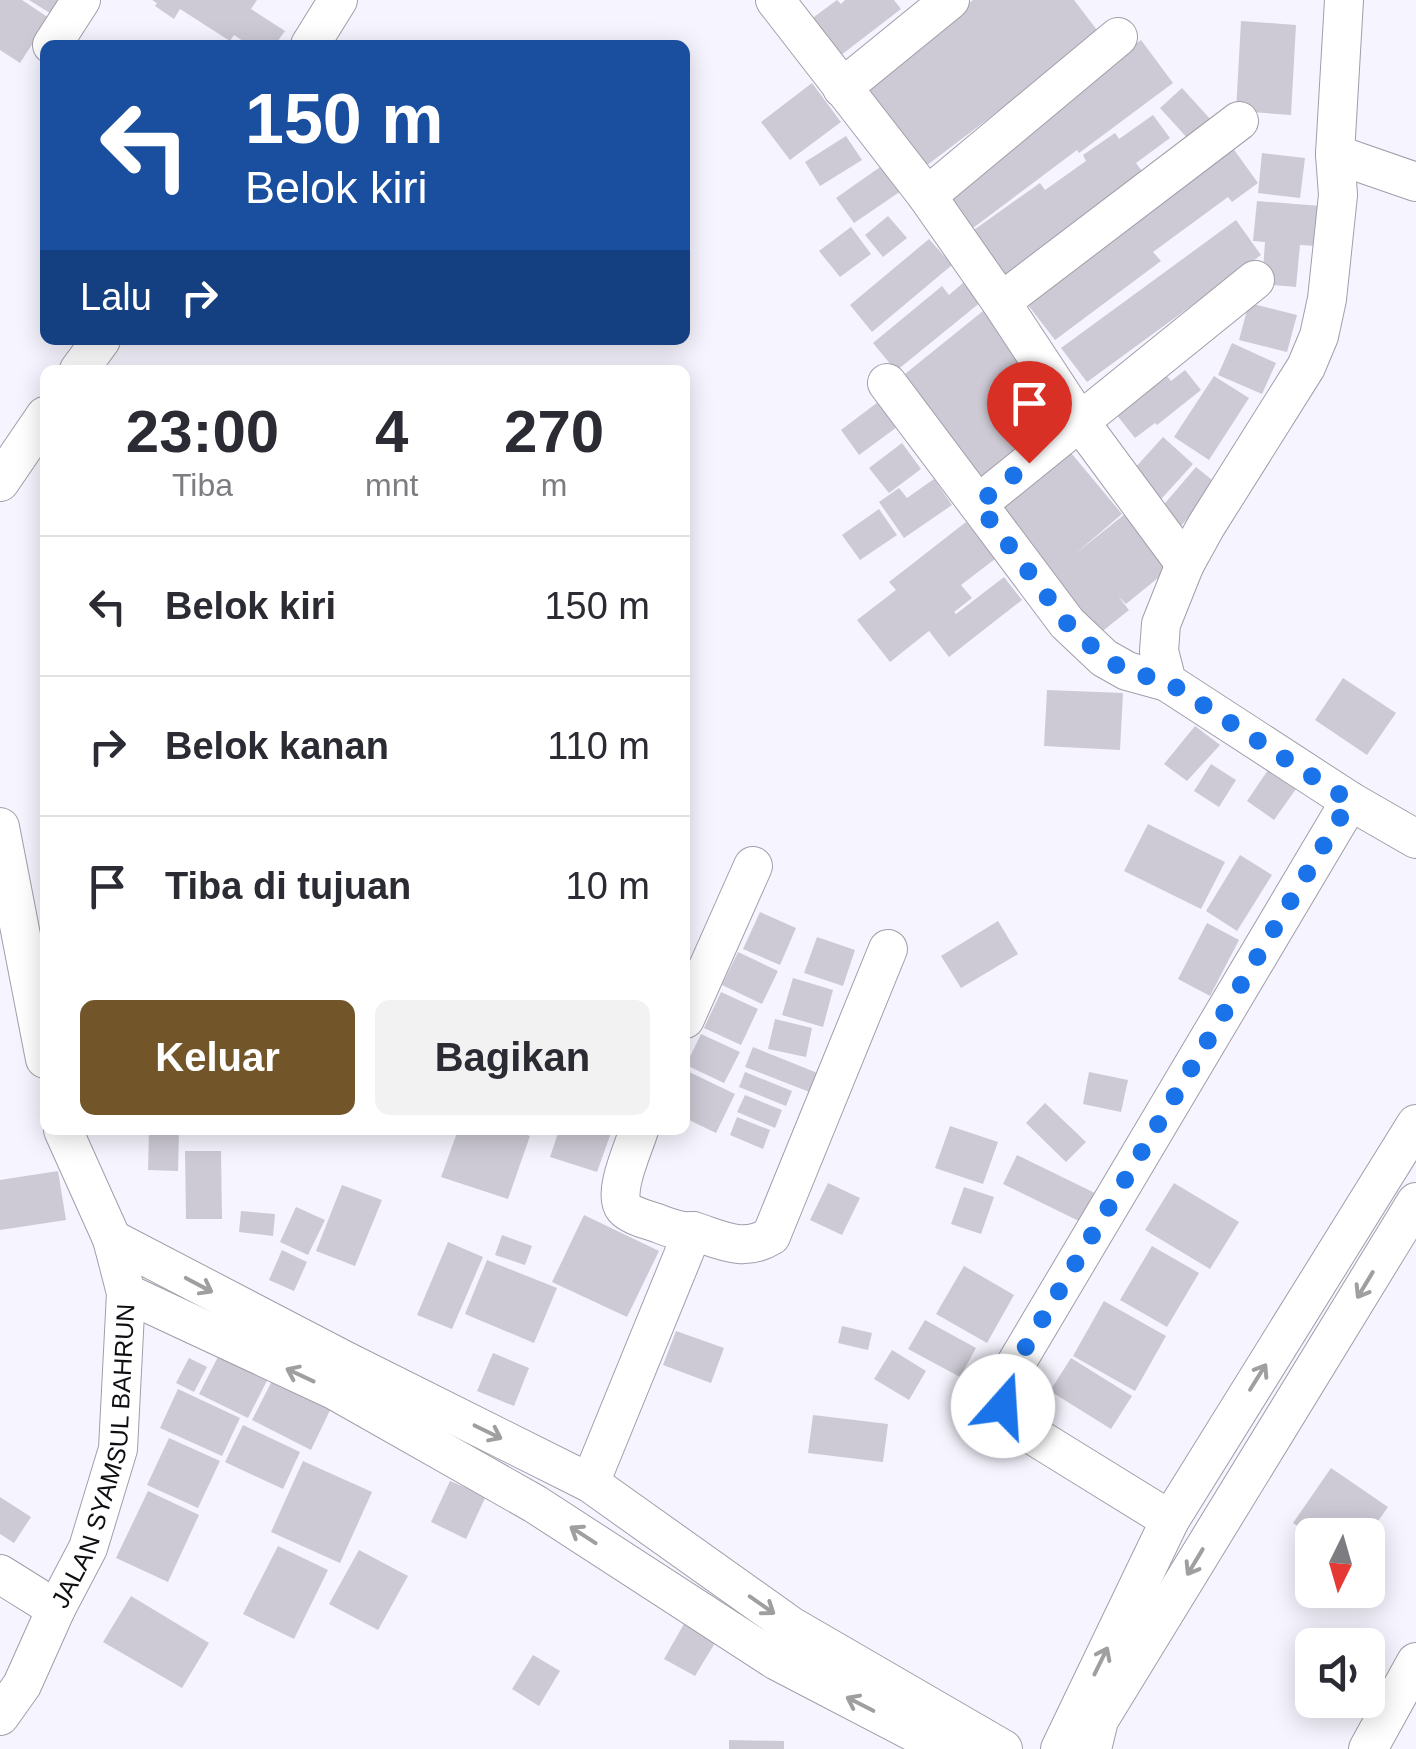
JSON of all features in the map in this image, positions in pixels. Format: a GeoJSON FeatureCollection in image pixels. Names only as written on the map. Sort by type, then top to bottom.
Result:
{"type":"FeatureCollection","features":[{"type":"Feature","properties":{"kind":"street"},"geometry":{"type":"LineString","coordinates":[[55,40],[81,0]]}},
{"type":"Feature","properties":{"kind":"street"},"geometry":{"type":"LineString","coordinates":[[313,40],[338,0]]}},
{"type":"Feature","properties":{"kind":"street"},"geometry":{"type":"LineString","coordinates":[[775,0],[927,196],[1080,422],[1186,564]]}},
{"type":"Feature","properties":{"kind":"street"},"geometry":{"type":"LineString","coordinates":[[842,88],[950,0]]}},
{"type":"Feature","properties":{"kind":"street"},"geometry":{"type":"LineString","coordinates":[[1168,682],[1159,652],[1161,624],[1186,564],[1306,366],[1319,336],[1338,195],[1336,154],[1344,0]]}},
{"type":"Feature","properties":{"kind":"street"},"geometry":{"type":"LineString","coordinates":[[927,196],[1118,37]]}},
{"type":"Feature","properties":{"kind":"street"},"geometry":{"type":"LineString","coordinates":[[1002,302],[1240,121]]}},
{"type":"Feature","properties":{"kind":"street"},"geometry":{"type":"LineString","coordinates":[[1336,154],[1416,182]]}},
{"type":"Feature","properties":{"kind":"street"},"geometry":{"type":"LineString","coordinates":[[978,504],[1255,280]]}},
{"type":"Feature","properties":{"kind":"street"},"geometry":{"type":"LineString","coordinates":[[83,365],[98,345]]}},
{"type":"Feature","properties":{"kind":"street"},"geometry":{"type":"LineString","coordinates":[[887,383],[1067,623],[1104,658],[1127,671],[1168,682],[1350,801],[1416,839]]}},
{"type":"Feature","properties":{"kind":"street"},"geometry":{"type":"LineString","coordinates":[[2,478],[40,423]]}},
{"type":"Feature","properties":{"kind":"street"},"geometry":{"type":"LineString","coordinates":[[1170,1520],[1014,1423],[1003,1406],[1005,1382],[1350,801]]}},
{"type":"Feature","properties":{"kind":"street"},"geometry":{"type":"LineString","coordinates":[[0,828],[40,1032]]}},
{"type":"Feature","properties":{"kind":"street"},"geometry":{"type":"LineString","coordinates":[[690,1008],[753,866]]}},
{"type":"Feature","properties":{"kind":"street"},"geometry":{"type":"LineString","coordinates":[[638,1135],[622,1180],[620,1196],[624,1208],[684,1232],[693,1231],[741,1246],[759,1244],[771,1236],[888,949]]}},
{"type":"Feature","properties":{"kind":"street"},"geometry":{"type":"LineString","coordinates":[[1060,1749],[1170,1520],[1416,1124]]}},
{"type":"Feature","properties":{"kind":"street","name":"JALAN SYAMSUL BAHRUN"},"geometry":{"type":"LineString","coordinates":[[0,1716],[22,1685],[88,1548],[118,1450],[126,1292],[112,1240],[65,1135]]}},
{"type":"Feature","properties":{"kind":"street"},"geometry":{"type":"LineString","coordinates":[[1092,1749],[1098,1720],[1416,1202]]}},
{"type":"Feature","properties":{"kind":"street"},"geometry":{"type":"LineString","coordinates":[[590,1483],[693,1231]]}},
{"type":"Feature","properties":{"kind":"street"},"geometry":{"type":"LineString","coordinates":[[112,1240],[590,1483],[791,1626],[1003,1749]]}},
{"type":"Feature","properties":{"kind":"street"},"geometry":{"type":"LineString","coordinates":[[126,1292],[334,1390],[535,1504],[777,1661],[946,1749]]}},
{"type":"Feature","properties":{"kind":"street"},"geometry":{"type":"LineString","coordinates":[[0,1574],[56,1609]]}},
{"type":"Feature","properties":{"kind":"street"},"geometry":{"type":"LineString","coordinates":[[1368,1749],[1416,1662]]}},
{"type":"Feature","properties":{"kind":"building"},"geometry":{"type":"Polygon","coordinates":[[[0,0],[22,0],[49,18],[20,63],[0,50],[0,0]]]}},
{"type":"Feature","properties":{"kind":"building"},"geometry":{"type":"Polygon","coordinates":[[[29,0],[73,0],[61,20],[29,0]]]}},
{"type":"Feature","properties":{"kind":"building"},"geometry":{"type":"Polygon","coordinates":[[[152,0],[257,0],[251,9],[285,31],[279,40],[242,40],[234,35],[228,40],[180,9],[174,19],[155,6],[157,3],[152,0]]]}},
{"type":"Feature","properties":{"kind":"building"},"geometry":{"type":"Polygon","coordinates":[[[837,0],[841,4],[845,0],[894,0],[901,9],[832,62],[803,25],[837,0]]]}},
{"type":"Feature","properties":{"kind":"building"},"geometry":{"type":"Polygon","coordinates":[[[973,0],[1074,0],[1100,34],[922,169],[858,87],[973,0]]]}},
{"type":"Feature","properties":{"kind":"building"},"geometry":{"type":"Polygon","coordinates":[[[1241,21],[1296,25],[1291,115],[1236,111],[1241,21]]]}},
{"type":"Feature","properties":{"kind":"building"},"geometry":{"type":"Polygon","coordinates":[[[1141,40],[1173,83],[969,231],[942,196],[1080,93],[1076,88],[1141,40]]]}},
{"type":"Feature","properties":{"kind":"building"},"geometry":{"type":"Polygon","coordinates":[[[812,83],[841,122],[790,160],[761,122],[812,83]]]}},
{"type":"Feature","properties":{"kind":"building"},"geometry":{"type":"Polygon","coordinates":[[[1182,88],[1212,121],[1190,141],[1160,108],[1182,88]]]}},
{"type":"Feature","properties":{"kind":"building"},"geometry":{"type":"Polygon","coordinates":[[[1153,115],[1170,138],[1136,163],[1147,178],[1004,278],[971,232],[1040,183],[1045,190],[1086,161],[1083,155],[1115,133],[1119,139],[1153,115]]]}},
{"type":"Feature","properties":{"kind":"building"},"geometry":{"type":"Polygon","coordinates":[[[846,136],[862,160],[820,186],[805,162],[846,136]]]}},
{"type":"Feature","properties":{"kind":"building"},"geometry":{"type":"Polygon","coordinates":[[[1227,140],[1258,183],[1232,202],[1228,197],[1153,252],[1161,261],[1055,340],[1028,305],[1097,253],[1092,246],[1227,140]]]}},
{"type":"Feature","properties":{"kind":"building"},"geometry":{"type":"Polygon","coordinates":[[[1262,153],[1305,158],[1300,198],[1258,193],[1262,153]]]}},
{"type":"Feature","properties":{"kind":"building"},"geometry":{"type":"Polygon","coordinates":[[[883,165],[901,191],[854,223],[836,198],[883,165]]]}},
{"type":"Feature","properties":{"kind":"building"},"geometry":{"type":"Polygon","coordinates":[[[1257,201],[1321,206],[1317,246],[1300,245],[1296,287],[1262,284],[1265,242],[1253,241],[1257,201]]]}},
{"type":"Feature","properties":{"kind":"building"},"geometry":{"type":"Polygon","coordinates":[[[888,216],[907,238],[883,257],[865,235],[888,216]]]}},
{"type":"Feature","properties":{"kind":"building"},"geometry":{"type":"Polygon","coordinates":[[[1236,220],[1261,255],[1087,382],[1061,348],[1236,220]]]}},
{"type":"Feature","properties":{"kind":"building"},"geometry":{"type":"Polygon","coordinates":[[[851,227],[871,254],[840,277],[819,251],[851,227]]]}},
{"type":"Feature","properties":{"kind":"building"},"geometry":{"type":"Polygon","coordinates":[[[929,239],[952,265],[872,332],[850,305],[929,239]]]}},
{"type":"Feature","properties":{"kind":"building"},"geometry":{"type":"Polygon","coordinates":[[[970,277],[987,297],[896,371],[873,343],[942,286],[949,295],[970,277]]]}},
{"type":"Feature","properties":{"kind":"building"},"geometry":{"type":"Polygon","coordinates":[[[1249,303],[1297,315],[1287,352],[1239,340],[1249,303]]]}},
{"type":"Feature","properties":{"kind":"building"},"geometry":{"type":"Polygon","coordinates":[[[983,311],[1065,411],[981,478],[900,378],[983,311]]]}},
{"type":"Feature","properties":{"kind":"building"},"geometry":{"type":"Polygon","coordinates":[[[1232,343],[1276,363],[1262,394],[1218,375],[1232,343]]]}},
{"type":"Feature","properties":{"kind":"building"},"geometry":{"type":"Polygon","coordinates":[[[1161,369],[1171,381],[1185,370],[1201,390],[1135,438],[1112,409],[1161,369]]]}},
{"type":"Feature","properties":{"kind":"building"},"geometry":{"type":"Polygon","coordinates":[[[1214,376],[1249,398],[1209,460],[1174,437],[1214,376]]]}},
{"type":"Feature","properties":{"kind":"building"},"geometry":{"type":"Polygon","coordinates":[[[878,402],[897,427],[859,455],[841,430],[878,402]]]}},
{"type":"Feature","properties":{"kind":"building"},"geometry":{"type":"Polygon","coordinates":[[[1163,437],[1193,464],[1154,507],[1124,480],[1163,437]]]}},
{"type":"Feature","properties":{"kind":"building"},"geometry":{"type":"Polygon","coordinates":[[[1062,442],[1122,514],[1075,554],[1135,506],[1180,560],[1126,604],[1118,596],[1129,610],[1099,634],[987,502],[1062,442]]]}},
{"type":"Feature","properties":{"kind":"building"},"geometry":{"type":"Polygon","coordinates":[[[902,443],[921,469],[889,493],[869,468],[902,443]]]}},
{"type":"Feature","properties":{"kind":"building"},"geometry":{"type":"Polygon","coordinates":[[[1196,467],[1217,484],[1181,526],[1160,509],[1196,467]]]}},
{"type":"Feature","properties":{"kind":"building"},"geometry":{"type":"Polygon","coordinates":[[[934,479],[952,505],[904,538],[879,502],[899,488],[907,498],[934,479]]]}},
{"type":"Feature","properties":{"kind":"building"},"geometry":{"type":"Polygon","coordinates":[[[879,509],[897,535],[860,560],[842,535],[879,509]]]}},
{"type":"Feature","properties":{"kind":"building"},"geometry":{"type":"Polygon","coordinates":[[[966,522],[995,559],[961,585],[972,598],[954,612],[1004,577],[1022,600],[949,657],[929,631],[890,662],[857,620],[896,590],[889,582],[966,522]]]}},
{"type":"Feature","properties":{"kind":"building"},"geometry":{"type":"Polygon","coordinates":[[[1343,678],[1396,713],[1367,755],[1315,720],[1343,678]]]}},
{"type":"Feature","properties":{"kind":"building"},"geometry":{"type":"Polygon","coordinates":[[[1047,690],[1123,693],[1120,750],[1044,746],[1047,690]]]}},
{"type":"Feature","properties":{"kind":"building"},"geometry":{"type":"Polygon","coordinates":[[[1195,726],[1220,745],[1187,781],[1164,764],[1195,726]]]}},
{"type":"Feature","properties":{"kind":"building"},"geometry":{"type":"Polygon","coordinates":[[[1211,764],[1236,780],[1219,807],[1194,791],[1211,764]]]}},
{"type":"Feature","properties":{"kind":"building"},"geometry":{"type":"Polygon","coordinates":[[[1268,770],[1296,789],[1274,820],[1247,801],[1268,770]]]}},
{"type":"Feature","properties":{"kind":"building"},"geometry":{"type":"Polygon","coordinates":[[[1148,824],[1225,862],[1201,909],[1124,871],[1148,824]]]}},
{"type":"Feature","properties":{"kind":"building"},"geometry":{"type":"Polygon","coordinates":[[[1240,855],[1272,875],[1237,931],[1206,911],[1240,855]]]}},
{"type":"Feature","properties":{"kind":"building"},"geometry":{"type":"Polygon","coordinates":[[[760,912],[796,928],[780,965],[743,949],[760,912]]]}},
{"type":"Feature","properties":{"kind":"building"},"geometry":{"type":"Polygon","coordinates":[[[998,921],[1018,954],[961,988],[941,956],[998,921]]]}},
{"type":"Feature","properties":{"kind":"building"},"geometry":{"type":"Polygon","coordinates":[[[1207,923],[1239,940],[1210,996],[1178,979],[1207,923]]]}},
{"type":"Feature","properties":{"kind":"building"},"geometry":{"type":"Polygon","coordinates":[[[817,937],[855,950],[843,986],[804,973],[817,937]]]}},
{"type":"Feature","properties":{"kind":"building"},"geometry":{"type":"Polygon","coordinates":[[[738,952],[778,971],[762,1004],[722,985],[738,952]]]}},
{"type":"Feature","properties":{"kind":"building"},"geometry":{"type":"Polygon","coordinates":[[[793,978],[833,990],[823,1027],[782,1015],[793,978]]]}},
{"type":"Feature","properties":{"kind":"building"},"geometry":{"type":"Polygon","coordinates":[[[721,992],[758,1009],[741,1045],[704,1028],[721,992]]]}},
{"type":"Feature","properties":{"kind":"building"},"geometry":{"type":"Polygon","coordinates":[[[775,1019],[812,1028],[806,1057],[768,1049],[775,1019]]]}},
{"type":"Feature","properties":{"kind":"building"},"geometry":{"type":"Polygon","coordinates":[[[701,1034],[740,1052],[724,1083],[690,1067],[690,1057],[701,1034]]]}},
{"type":"Feature","properties":{"kind":"building"},"geometry":{"type":"Polygon","coordinates":[[[753,1047],[820,1074],[812,1093],[745,1067],[753,1047]]]}},
{"type":"Feature","properties":{"kind":"building"},"geometry":{"type":"Polygon","coordinates":[[[690,1072],[735,1094],[716,1133],[690,1120],[690,1072]]]}},
{"type":"Feature","properties":{"kind":"building"},"geometry":{"type":"Polygon","coordinates":[[[745,1072],[792,1091],[786,1106],[739,1087],[745,1072]]]}},
{"type":"Feature","properties":{"kind":"building"},"geometry":{"type":"Polygon","coordinates":[[[1089,1072],[1128,1080],[1121,1112],[1083,1104],[1089,1072]]]}},
{"type":"Feature","properties":{"kind":"building"},"geometry":{"type":"Polygon","coordinates":[[[745,1095],[782,1110],[775,1128],[737,1112],[745,1095]]]}},
{"type":"Feature","properties":{"kind":"building"},"geometry":{"type":"Polygon","coordinates":[[[1045,1103],[1086,1142],[1066,1162],[1026,1123],[1045,1103]]]}},
{"type":"Feature","properties":{"kind":"building"},"geometry":{"type":"Polygon","coordinates":[[[737,1117],[770,1130],[763,1149],[730,1135],[737,1117]]]}},
{"type":"Feature","properties":{"kind":"building"},"geometry":{"type":"Polygon","coordinates":[[[950,1126],[998,1142],[983,1184],[935,1168],[950,1126]]]}},
{"type":"Feature","properties":{"kind":"building"},"geometry":{"type":"Polygon","coordinates":[[[149,1135],[179,1135],[178,1171],[148,1170],[149,1135]]]}},
{"type":"Feature","properties":{"kind":"building"},"geometry":{"type":"Polygon","coordinates":[[[456,1135],[530,1136],[508,1199],[441,1177],[456,1135]]]}},
{"type":"Feature","properties":{"kind":"building"},"geometry":{"type":"Polygon","coordinates":[[[557,1135],[610,1135],[597,1172],[550,1157],[557,1135]]]}},
{"type":"Feature","properties":{"kind":"building"},"geometry":{"type":"Polygon","coordinates":[[[185,1151],[221,1151],[222,1219],[186,1219],[185,1151]]]}},
{"type":"Feature","properties":{"kind":"building"},"geometry":{"type":"Polygon","coordinates":[[[1017,1155],[1101,1196],[1087,1225],[1003,1184],[1017,1155]]]}},
{"type":"Feature","properties":{"kind":"building"},"geometry":{"type":"Polygon","coordinates":[[[58,1171],[66,1220],[0,1230],[0,1180],[58,1171]]]}},
{"type":"Feature","properties":{"kind":"building"},"geometry":{"type":"Polygon","coordinates":[[[828,1183],[860,1198],[842,1235],[810,1220],[828,1183]]]}},
{"type":"Feature","properties":{"kind":"building"},"geometry":{"type":"Polygon","coordinates":[[[1174,1183],[1239,1222],[1210,1269],[1145,1230],[1174,1183]]]}},
{"type":"Feature","properties":{"kind":"building"},"geometry":{"type":"Polygon","coordinates":[[[342,1185],[382,1200],[355,1266],[316,1251],[342,1185]]]}},
{"type":"Feature","properties":{"kind":"building"},"geometry":{"type":"Polygon","coordinates":[[[964,1187],[994,1197],[981,1234],[951,1224],[964,1187]]]}},
{"type":"Feature","properties":{"kind":"building"},"geometry":{"type":"Polygon","coordinates":[[[296,1207],[325,1220],[308,1255],[280,1242],[296,1207]]]}},
{"type":"Feature","properties":{"kind":"building"},"geometry":{"type":"Polygon","coordinates":[[[241,1211],[275,1214],[273,1236],[239,1232],[241,1211]]]}},
{"type":"Feature","properties":{"kind":"building"},"geometry":{"type":"Polygon","coordinates":[[[584,1215],[659,1251],[627,1317],[552,1282],[584,1215]]]}},
{"type":"Feature","properties":{"kind":"building"},"geometry":{"type":"Polygon","coordinates":[[[502,1235],[532,1246],[525,1265],[495,1255],[502,1235]]]}},
{"type":"Feature","properties":{"kind":"building"},"geometry":{"type":"Polygon","coordinates":[[[448,1242],[483,1257],[452,1329],[417,1315],[448,1242]]]}},
{"type":"Feature","properties":{"kind":"building"},"geometry":{"type":"Polygon","coordinates":[[[1152,1246],[1199,1273],[1167,1327],[1120,1300],[1152,1246]]]}},
{"type":"Feature","properties":{"kind":"building"},"geometry":{"type":"Polygon","coordinates":[[[282,1250],[307,1262],[294,1291],[269,1280],[282,1250]]]}},
{"type":"Feature","properties":{"kind":"building"},"geometry":{"type":"Polygon","coordinates":[[[487,1260],[557,1288],[534,1343],[465,1314],[487,1260]]]}},
{"type":"Feature","properties":{"kind":"building"},"geometry":{"type":"Polygon","coordinates":[[[964,1266],[1014,1295],[987,1343],[936,1314],[964,1266]]]}},
{"type":"Feature","properties":{"kind":"building"},"geometry":{"type":"Polygon","coordinates":[[[1104,1301],[1166,1336],[1135,1391],[1073,1356],[1104,1301]]]}},
{"type":"Feature","properties":{"kind":"building"},"geometry":{"type":"Polygon","coordinates":[[[925,1320],[976,1348],[960,1377],[908,1349],[925,1320]]]}},
{"type":"Feature","properties":{"kind":"building"},"geometry":{"type":"Polygon","coordinates":[[[842,1326],[872,1333],[868,1350],[838,1343],[842,1326]]]}},
{"type":"Feature","properties":{"kind":"building"},"geometry":{"type":"Polygon","coordinates":[[[676,1331],[724,1348],[711,1383],[663,1365],[676,1331]]]}},
{"type":"Feature","properties":{"kind":"building"},"geometry":{"type":"Polygon","coordinates":[[[222,1349],[271,1373],[248,1418],[199,1394],[222,1349]]]}},
{"type":"Feature","properties":{"kind":"building"},"geometry":{"type":"Polygon","coordinates":[[[892,1350],[926,1371],[909,1400],[874,1379],[892,1350]]]}},
{"type":"Feature","properties":{"kind":"building"},"geometry":{"type":"Polygon","coordinates":[[[493,1353],[529,1368],[514,1406],[477,1391],[493,1353]]]}},
{"type":"Feature","properties":{"kind":"building"},"geometry":{"type":"Polygon","coordinates":[[[189,1358],[207,1367],[194,1392],[176,1383],[189,1358]]]}},
{"type":"Feature","properties":{"kind":"building"},"geometry":{"type":"Polygon","coordinates":[[[1071,1358],[1132,1396],[1111,1429],[1050,1391],[1071,1358]]]}},
{"type":"Feature","properties":{"kind":"building"},"geometry":{"type":"Polygon","coordinates":[[[275,1375],[333,1404],[311,1450],[252,1420],[275,1375]]]}},
{"type":"Feature","properties":{"kind":"building"},"geometry":{"type":"Polygon","coordinates":[[[178,1389],[240,1418],[222,1456],[160,1428],[178,1389]]]}},
{"type":"Feature","properties":{"kind":"building"},"geometry":{"type":"Polygon","coordinates":[[[813,1415],[888,1424],[883,1462],[808,1453],[813,1415]]]}},
{"type":"Feature","properties":{"kind":"building"},"geometry":{"type":"Polygon","coordinates":[[[243,1425],[300,1452],[283,1489],[225,1462],[243,1425]]]}},
{"type":"Feature","properties":{"kind":"building"},"geometry":{"type":"Polygon","coordinates":[[[169,1438],[220,1461],[198,1508],[147,1485],[169,1438]]]}},
{"type":"Feature","properties":{"kind":"building"},"geometry":{"type":"Polygon","coordinates":[[[303,1461],[372,1492],[340,1563],[271,1532],[303,1461]]]}},
{"type":"Feature","properties":{"kind":"building"},"geometry":{"type":"Polygon","coordinates":[[[1331,1468],[1388,1507],[1380,1518],[1296,1518],[1331,1468]]]}},
{"type":"Feature","properties":{"kind":"building"},"geometry":{"type":"Polygon","coordinates":[[[450,1481],[486,1496],[466,1539],[431,1522],[450,1481]]]}},
{"type":"Feature","properties":{"kind":"building"},"geometry":{"type":"Polygon","coordinates":[[[148,1491],[199,1515],[168,1582],[116,1558],[148,1491]]]}},
{"type":"Feature","properties":{"kind":"building"},"geometry":{"type":"Polygon","coordinates":[[[0,1497],[31,1517],[14,1543],[0,1534],[0,1497]]]}},
{"type":"Feature","properties":{"kind":"building"},"geometry":{"type":"Polygon","coordinates":[[[278,1546],[328,1570],[294,1639],[243,1614],[278,1546]]]}},
{"type":"Feature","properties":{"kind":"building"},"geometry":{"type":"Polygon","coordinates":[[[359,1550],[408,1576],[378,1630],[329,1604],[359,1550]]]}},
{"type":"Feature","properties":{"kind":"building"},"geometry":{"type":"Polygon","coordinates":[[[131,1596],[209,1643],[182,1688],[103,1642],[131,1596]]]}},
{"type":"Feature","properties":{"kind":"building"},"geometry":{"type":"Polygon","coordinates":[[[689,1615],[721,1633],[695,1676],[664,1659],[689,1615]]]}},
{"type":"Feature","properties":{"kind":"building"},"geometry":{"type":"Polygon","coordinates":[[[533,1655],[560,1671],[539,1706],[512,1689],[533,1655]]]}},
{"type":"Feature","properties":{"kind":"building"},"geometry":{"type":"Polygon","coordinates":[[[729,1740],[784,1741],[784,1749],[729,1749],[729,1740]]]}},
{"type":"Feature","properties":{"kind":"route"},"geometry":{"type":"LineString","coordinates":[[1003,1406],[1005,1382],[1350,801],[1168,682],[1127,671],[1104,658],[1067,623],[978,504],[1029,463]]}}]}
